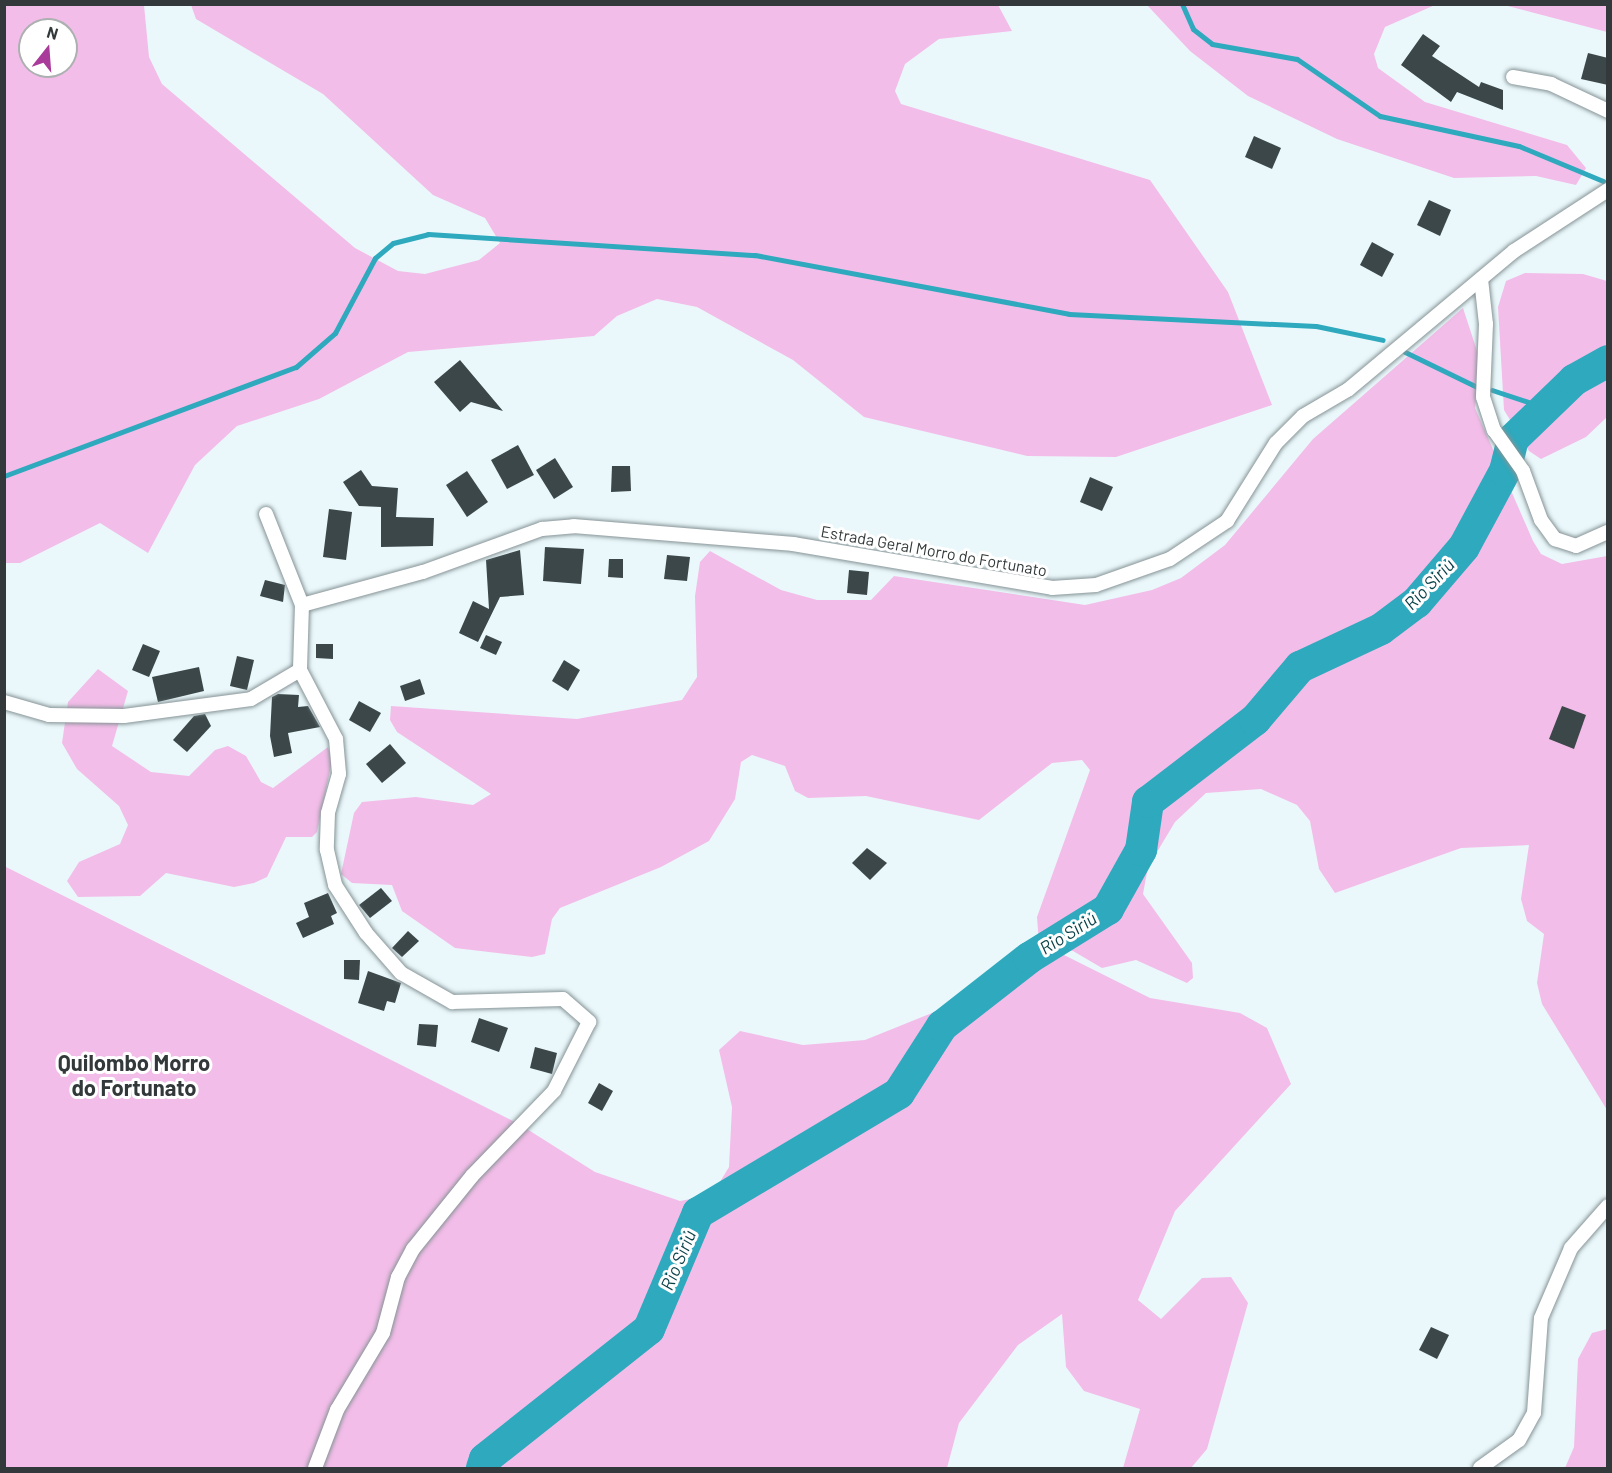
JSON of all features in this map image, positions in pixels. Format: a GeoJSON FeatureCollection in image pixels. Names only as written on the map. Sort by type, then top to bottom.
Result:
{"type":"FeatureCollection","features":[{"type":"Feature","properties":{"kind":"street"},"geometry":{"type":"LineString","coordinates":[[1513,77],[1551,84],[1608,111]]}},
{"type":"Feature","properties":{"kind":"street","name":"Estrada Geral Morro do Fortunato"},"geometry":{"type":"LineString","coordinates":[[302,605],[423,572],[542,529],[574,526],[794,544],[921,562],[1016,584],[1096,585],[1170,559],[1227,521],[1276,443],[1303,416],[1349,389],[1514,251],[1608,190]]}},
{"type":"Feature","properties":{"kind":"street"},"geometry":{"type":"LineString","coordinates":[[1481,279],[1486,324],[1483,397],[1504,447],[1518,464],[1541,520],[1555,539],[1576,546],[1608,532]]}},
{"type":"Feature","properties":{"kind":"street"},"geometry":{"type":"LineString","coordinates":[[266,514],[302,605],[300,670],[336,739],[339,774],[328,813],[327,850],[335,885],[366,933],[401,973],[452,1002],[562,999],[589,1022],[554,1091],[472,1176],[413,1249],[398,1277],[383,1333],[337,1410],[315,1468]]}},
{"type":"Feature","properties":{"kind":"street"},"geometry":{"type":"LineString","coordinates":[[4,702],[49,715],[124,716],[252,699],[300,670]]}},
{"type":"Feature","properties":{"kind":"street"},"geometry":{"type":"LineString","coordinates":[[1480,1468],[1519,1440],[1534,1413],[1540,1318],[1571,1248],[1608,1206]]}},
{"type":"Feature","properties":{"kind":"shaded area"},"geometry":{"type":"Polygon","coordinates":[[[4,5],[144,5],[149,57],[162,84],[355,248],[398,271],[425,274],[479,260],[500,243],[485,218],[433,195],[323,94],[196,19],[191,5],[998,5],[1012,31],[939,39],[905,64],[895,91],[901,104],[1150,180],[1228,292],[1272,405],[1116,457],[1027,456],[864,417],[793,360],[697,307],[657,299],[617,316],[594,336],[408,352],[319,399],[237,426],[195,465],[148,553],[100,523],[20,563],[5,563],[4,5]]]}},
{"type":"Feature","properties":{"kind":"shaded area"},"geometry":{"type":"Polygon","coordinates":[[[1147,5],[1435,5],[1385,27],[1374,54],[1378,68],[1425,102],[1567,145],[1586,168],[1576,185],[1536,176],[1454,178],[1337,139],[1248,96],[1190,51],[1147,5]]]}},
{"type":"Feature","properties":{"kind":"shaded area"},"geometry":{"type":"Polygon","coordinates":[[[1504,5],[1607,5],[1607,32],[1504,5]]]}},
{"type":"Feature","properties":{"kind":"shaded area"},"geometry":{"type":"Polygon","coordinates":[[[1525,273],[1583,274],[1607,281],[1607,417],[1586,437],[1541,459],[1529,451],[1504,410],[1498,307],[1506,281],[1525,273]]]}},
{"type":"Feature","properties":{"kind":"shaded area"},"geometry":{"type":"Polygon","coordinates":[[[1463,308],[1480,360],[1475,408],[1533,541],[1541,554],[1562,564],[1607,556],[1607,1110],[1542,1004],[1537,983],[1544,934],[1527,921],[1521,899],[1529,845],[1461,848],[1335,893],[1319,869],[1310,821],[1297,805],[1261,789],[1206,793],[1175,822],[1148,867],[1143,894],[1192,963],[1193,978],[1187,983],[1136,960],[1102,968],[1073,951],[1039,944],[1037,917],[1090,770],[1082,760],[1052,763],[979,820],[866,796],[808,798],[795,791],[785,766],[752,755],[741,762],[735,799],[709,841],[661,867],[560,908],[552,919],[545,954],[532,957],[455,948],[402,911],[392,885],[352,883],[341,874],[354,813],[362,802],[416,797],[473,805],[491,794],[397,732],[390,720],[391,706],[577,719],[682,700],[697,677],[695,596],[700,562],[710,551],[781,590],[817,600],[871,600],[894,576],[1085,605],[1152,590],[1181,578],[1225,545],[1313,439],[1463,308]]]}},
{"type":"Feature","properties":{"kind":"shaded area"},"geometry":{"type":"Polygon","coordinates":[[[98,669],[128,691],[112,746],[151,772],[189,776],[215,750],[228,746],[246,756],[261,782],[273,788],[328,747],[332,761],[317,832],[312,837],[286,837],[267,877],[254,883],[234,887],[166,873],[140,896],[78,897],[67,881],[79,862],[120,844],[128,825],[119,806],[77,769],[62,743],[68,702],[98,669]]]}},
{"type":"Feature","properties":{"kind":"shaded area"},"geometry":{"type":"Polygon","coordinates":[[[4,866],[519,1124],[595,1172],[680,1201],[712,1195],[729,1167],[732,1107],[719,1050],[740,1031],[803,1045],[865,1040],[979,994],[1033,960],[1064,955],[1150,998],[1240,1013],[1267,1028],[1291,1084],[1175,1211],[1138,1300],[1161,1319],[1202,1278],[1231,1277],[1248,1303],[1207,1449],[1191,1468],[1123,1468],[1140,1409],[1084,1391],[1066,1367],[1062,1314],[1018,1345],[959,1423],[947,1468],[5,1468],[4,866]]]}},
{"type":"Feature","properties":{"kind":"shaded area"},"geometry":{"type":"Polygon","coordinates":[[[1607,1329],[1607,1468],[1565,1468],[1574,1447],[1578,1359],[1592,1333],[1607,1329]]]}},
{"type":"Feature","properties":{"kind":"building"},"geometry":{"type":"Polygon","coordinates":[[[1423,34],[1440,46],[1432,56],[1479,87],[1481,82],[1503,90],[1503,110],[1457,92],[1451,102],[1401,65],[1423,34]]]}},
{"type":"Feature","properties":{"kind":"building"},"geometry":{"type":"Polygon","coordinates":[[[1588,53],[1608,58],[1608,85],[1581,79],[1588,53]]]}},
{"type":"Feature","properties":{"kind":"building"},"geometry":{"type":"Polygon","coordinates":[[[1254,136],[1281,148],[1272,169],[1245,157],[1254,136]]]}},
{"type":"Feature","properties":{"kind":"building"},"geometry":{"type":"Polygon","coordinates":[[[1429,200],[1451,210],[1440,236],[1417,225],[1429,200]]]}},
{"type":"Feature","properties":{"kind":"building"},"geometry":{"type":"Polygon","coordinates":[[[1372,242],[1394,254],[1382,277],[1360,265],[1372,242]]]}},
{"type":"Feature","properties":{"kind":"building"},"geometry":{"type":"Polygon","coordinates":[[[460,360],[503,411],[471,402],[460,412],[434,382],[460,360]]]}},
{"type":"Feature","properties":{"kind":"building"},"geometry":{"type":"Polygon","coordinates":[[[518,445],[534,475],[507,489],[491,460],[518,445]]]}},
{"type":"Feature","properties":{"kind":"building"},"geometry":{"type":"Polygon","coordinates":[[[555,458],[573,487],[554,499],[536,470],[555,458]]]}},
{"type":"Feature","properties":{"kind":"building"},"geometry":{"type":"Polygon","coordinates":[[[612,466],[630,466],[631,491],[611,492],[612,466]]]}},
{"type":"Feature","properties":{"kind":"building"},"geometry":{"type":"Polygon","coordinates":[[[361,470],[372,486],[398,488],[396,517],[434,518],[433,546],[381,547],[381,507],[359,506],[343,482],[361,470]]]}},
{"type":"Feature","properties":{"kind":"building"},"geometry":{"type":"Polygon","coordinates":[[[467,471],[488,502],[467,517],[446,485],[467,471]]]}},
{"type":"Feature","properties":{"kind":"building"},"geometry":{"type":"Polygon","coordinates":[[[1090,477],[1113,487],[1102,511],[1080,502],[1090,477]]]}},
{"type":"Feature","properties":{"kind":"building"},"geometry":{"type":"Polygon","coordinates":[[[329,509],[352,512],[346,560],[323,557],[329,509]]]}},
{"type":"Feature","properties":{"kind":"building"},"geometry":{"type":"Polygon","coordinates":[[[545,547],[584,549],[581,584],[543,581],[545,547]]]}},
{"type":"Feature","properties":{"kind":"building"},"geometry":{"type":"Polygon","coordinates":[[[520,550],[524,595],[500,597],[478,642],[459,633],[473,601],[489,609],[486,560],[520,550]]]}},
{"type":"Feature","properties":{"kind":"building"},"geometry":{"type":"Polygon","coordinates":[[[667,555],[690,557],[687,581],[664,579],[667,555]]]}},
{"type":"Feature","properties":{"kind":"building"},"geometry":{"type":"Polygon","coordinates":[[[609,559],[623,559],[623,578],[608,577],[609,559]]]}},
{"type":"Feature","properties":{"kind":"building"},"geometry":{"type":"Polygon","coordinates":[[[849,570],[869,572],[867,595],[847,593],[849,570]]]}},
{"type":"Feature","properties":{"kind":"building"},"geometry":{"type":"Polygon","coordinates":[[[265,580],[285,585],[283,602],[260,596],[265,580]]]}},
{"type":"Feature","properties":{"kind":"building"},"geometry":{"type":"Polygon","coordinates":[[[486,635],[502,642],[496,655],[480,648],[486,635]]]}},
{"type":"Feature","properties":{"kind":"building"},"geometry":{"type":"Polygon","coordinates":[[[143,644],[160,651],[149,677],[132,670],[143,644]]]}},
{"type":"Feature","properties":{"kind":"building"},"geometry":{"type":"Polygon","coordinates":[[[316,644],[333,644],[333,659],[316,658],[316,644]]]}},
{"type":"Feature","properties":{"kind":"building"},"geometry":{"type":"Polygon","coordinates":[[[237,656],[254,660],[247,690],[230,686],[237,656]]]}},
{"type":"Feature","properties":{"kind":"building"},"geometry":{"type":"Polygon","coordinates":[[[564,660],[580,670],[568,691],[552,681],[564,660]]]}},
{"type":"Feature","properties":{"kind":"building"},"geometry":{"type":"Polygon","coordinates":[[[199,667],[204,691],[158,702],[152,677],[199,667]]]}},
{"type":"Feature","properties":{"kind":"building"},"geometry":{"type":"Polygon","coordinates":[[[420,679],[425,694],[405,701],[400,686],[420,679]]]}},
{"type":"Feature","properties":{"kind":"building"},"geometry":{"type":"Polygon","coordinates":[[[278,694],[299,695],[298,707],[308,706],[320,727],[288,733],[292,753],[274,757],[270,736],[272,697],[278,694]]]}},
{"type":"Feature","properties":{"kind":"building"},"geometry":{"type":"Polygon","coordinates":[[[359,701],[381,713],[370,732],[349,720],[359,701]]]}},
{"type":"Feature","properties":{"kind":"building"},"geometry":{"type":"Polygon","coordinates":[[[1562,706],[1586,715],[1574,749],[1549,739],[1562,706]]]}},
{"type":"Feature","properties":{"kind":"building"},"geometry":{"type":"Polygon","coordinates":[[[205,714],[211,726],[187,752],[173,740],[194,716],[205,714]]]}},
{"type":"Feature","properties":{"kind":"building"},"geometry":{"type":"Polygon","coordinates":[[[390,744],[406,763],[382,783],[366,764],[390,744]]]}},
{"type":"Feature","properties":{"kind":"building"},"geometry":{"type":"Polygon","coordinates":[[[867,848],[887,863],[870,880],[852,863],[867,848]]]}},
{"type":"Feature","properties":{"kind":"building"},"geometry":{"type":"Polygon","coordinates":[[[381,888],[392,901],[370,918],[359,905],[381,888]]]}},
{"type":"Feature","properties":{"kind":"building"},"geometry":{"type":"Polygon","coordinates":[[[328,893],[337,913],[331,916],[334,924],[303,938],[296,923],[309,917],[304,903],[328,893]]]}},
{"type":"Feature","properties":{"kind":"building"},"geometry":{"type":"Polygon","coordinates":[[[408,931],[419,941],[402,957],[392,948],[408,931]]]}},
{"type":"Feature","properties":{"kind":"building"},"geometry":{"type":"Polygon","coordinates":[[[344,960],[360,960],[359,980],[344,979],[344,960]]]}},
{"type":"Feature","properties":{"kind":"building"},"geometry":{"type":"Polygon","coordinates":[[[368,971],[401,983],[395,1003],[387,1001],[384,1011],[358,1003],[368,971]]]}},
{"type":"Feature","properties":{"kind":"building"},"geometry":{"type":"Polygon","coordinates":[[[479,1018],[508,1028],[499,1052],[471,1042],[479,1018]]]}},
{"type":"Feature","properties":{"kind":"building"},"geometry":{"type":"Polygon","coordinates":[[[419,1024],[438,1025],[436,1047],[417,1045],[419,1024]]]}},
{"type":"Feature","properties":{"kind":"building"},"geometry":{"type":"Polygon","coordinates":[[[535,1047],[557,1053],[552,1074],[530,1068],[535,1047]]]}},
{"type":"Feature","properties":{"kind":"building"},"geometry":{"type":"Polygon","coordinates":[[[599,1083],[613,1091],[602,1111],[588,1103],[599,1083]]]}},
{"type":"Feature","properties":{"kind":"building"},"geometry":{"type":"Polygon","coordinates":[[[1431,1327],[1449,1335],[1437,1359],[1419,1350],[1431,1327]]]}},
{"type":"Feature","properties":{"kind":"waterway"},"geometry":{"type":"LineString","coordinates":[[1182,4],[1193,29],[1212,44],[1297,59],[1380,116],[1519,146],[1603,181]]}},
{"type":"Feature","properties":{"kind":"waterway"},"geometry":{"type":"LineString","coordinates":[[4,476],[296,367],[335,333],[375,258],[393,243],[428,234],[755,255],[1069,314],[1316,326],[1383,340]]}},
{"type":"Feature","properties":{"kind":"waterway"},"geometry":{"type":"LineString","coordinates":[[1405,352],[1477,387]]}},
{"type":"Feature","properties":{"kind":"waterway","name":"Rio Siriú"},"geometry":{"type":"LineString","coordinates":[[482,1468],[485,1459],[649,1329],[698,1213],[899,1093],[942,1026],[1029,958],[1108,909],[1141,850],[1148,802],[1255,720],[1300,667],[1381,629],[1417,602],[1464,547],[1505,471],[1513,439],[1574,380],[1608,361]]}},
{"type":"Feature","properties":{"kind":"waterway"},"geometry":{"type":"LineString","coordinates":[[1492,390],[1543,407]]}},
{"type":"Feature","properties":{"kind":"district","name":"Quilombo Morro do Fortunato"},"geometry":{"type":"Point","coordinates":[134,1074]}}]}
